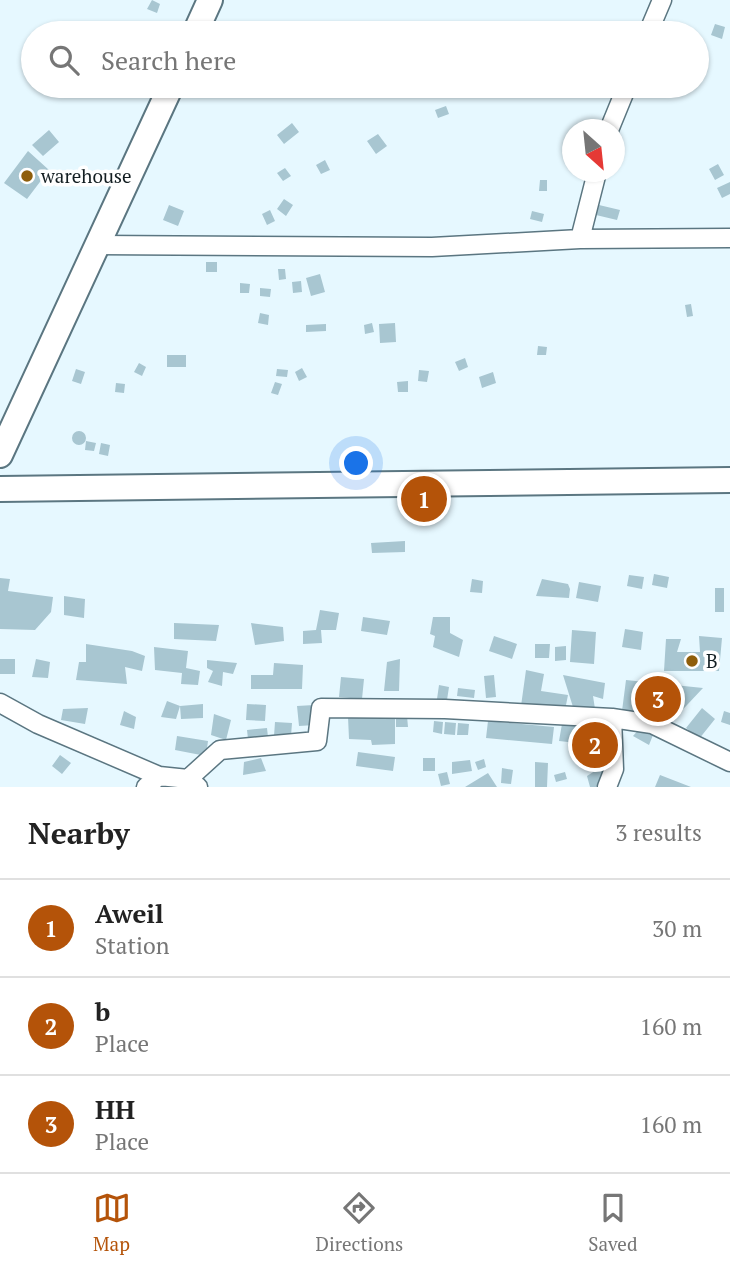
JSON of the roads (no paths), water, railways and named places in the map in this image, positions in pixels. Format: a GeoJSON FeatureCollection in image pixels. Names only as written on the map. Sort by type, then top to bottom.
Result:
{"type":"FeatureCollection","features":[{"type":"Feature","properties":{"kind":"street"},"geometry":{"type":"LineString","coordinates":[[200,21],[210,0]]}},
{"type":"Feature","properties":{"kind":"street"},"geometry":{"type":"LineString","coordinates":[[653,21],[662,0]]}},
{"type":"Feature","properties":{"kind":"street"},"geometry":{"type":"LineString","coordinates":[[0,455],[165,98]]}},
{"type":"Feature","properties":{"kind":"street"},"geometry":{"type":"LineString","coordinates":[[614,119],[622,98]]}},
{"type":"Feature","properties":{"kind":"street"},"geometry":{"type":"LineString","coordinates":[[580,239],[594,182]]}},
{"type":"Feature","properties":{"kind":"street"},"geometry":{"type":"LineString","coordinates":[[97,245],[432,247],[580,239],[730,238]]}},
{"type":"Feature","properties":{"kind":"street"},"geometry":{"type":"LineString","coordinates":[[0,489],[730,480]]}},
{"type":"Feature","properties":{"kind":"street"},"geometry":{"type":"LineString","coordinates":[[0,703],[152,781],[193,783],[220,750],[317,741],[321,708],[445,709],[612,718],[652,724],[730,762]]}},
{"type":"Feature","properties":{"kind":"street"},"geometry":{"type":"LineString","coordinates":[[607,787],[614,769],[612,718]]}},
{"type":"Feature","properties":{"kind":"place","name":"warehouse"},"geometry":{"type":"Point","coordinates":[27,176]}},
{"type":"Feature","properties":{"kind":"place","name":"Aweil"},"geometry":{"type":"Point","coordinates":[424,499]}},
{"type":"Feature","properties":{"kind":"place","name":"B"},"geometry":{"type":"Point","coordinates":[692,661]}},
{"type":"Feature","properties":{"kind":"place","name":"HH"},"geometry":{"type":"Point","coordinates":[658,699]}},
{"type":"Feature","properties":{"kind":"place","name":"b"},"geometry":{"type":"Point","coordinates":[595,745]}}]}
